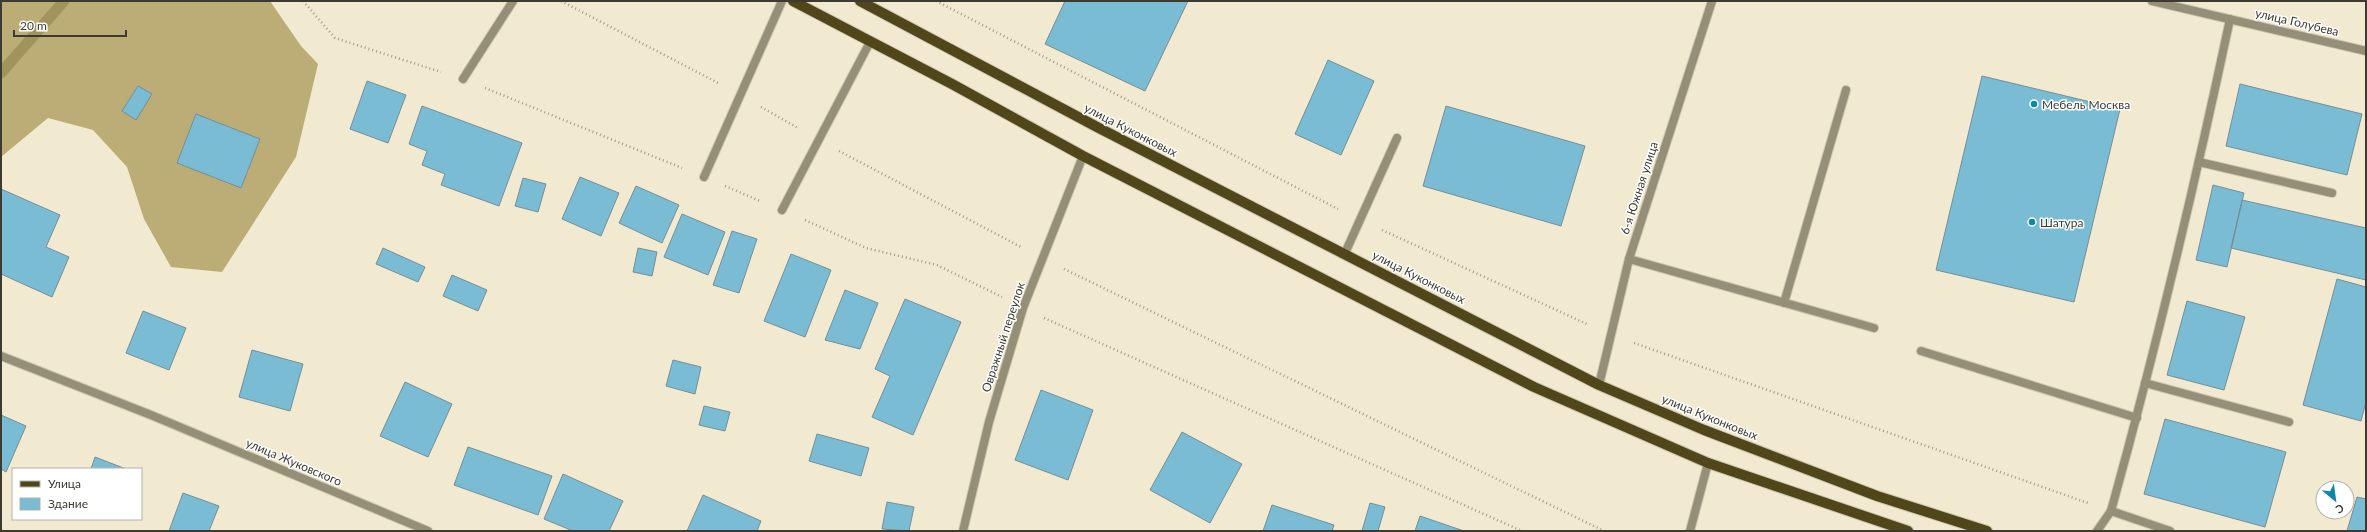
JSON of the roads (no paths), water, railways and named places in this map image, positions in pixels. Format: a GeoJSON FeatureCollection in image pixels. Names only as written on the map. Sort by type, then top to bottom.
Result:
{"type":"FeatureCollection","features":[{"type":"Feature","properties":{"kind":"main road"},"geometry":{"type":"LineString","coordinates":[[793,1],[1083,156],[1534,387],[1708,464],[1908,531]]}},
{"type":"Feature","properties":{"kind":"main road","name":"улица Куконковых"},"geometry":{"type":"LineString","coordinates":[[860,1],[1097,127],[1600,385],[1704,430],[1870,494],[1987,531]]}},
{"type":"Feature","properties":{"kind":"street"},"geometry":{"type":"LineString","coordinates":[[463,80],[513,1]]}},
{"type":"Feature","properties":{"kind":"street"},"geometry":{"type":"LineString","coordinates":[[704,177],[782,1]]}},
{"type":"Feature","properties":{"kind":"street","name":"6-я Южная улица"},"geometry":{"type":"LineString","coordinates":[[1600,385],[1629,259],[1712,1]]}},
{"type":"Feature","properties":{"kind":"street","name":"улица Голубева"},"geometry":{"type":"LineString","coordinates":[[2152,1],[2366,51]]}},
{"type":"Feature","properties":{"kind":"street"},"geometry":{"type":"LineString","coordinates":[[2097,531],[2111,511],[2137,418],[2199,162],[2230,19]]}},
{"type":"Feature","properties":{"kind":"street"},"geometry":{"type":"LineString","coordinates":[[782,210],[870,42]]}},
{"type":"Feature","properties":{"kind":"street"},"geometry":{"type":"LineString","coordinates":[[1784,303],[1846,90]]}},
{"type":"Feature","properties":{"kind":"street"},"geometry":{"type":"LineString","coordinates":[[1344,254],[1397,138]]}},
{"type":"Feature","properties":{"kind":"street","name":"Овражный переулок"},"geometry":{"type":"LineString","coordinates":[[963,531],[988,422],[1023,308],[1083,156]]}},
{"type":"Feature","properties":{"kind":"street"},"geometry":{"type":"LineString","coordinates":[[2199,162],[2332,193]]}},
{"type":"Feature","properties":{"kind":"street"},"geometry":{"type":"LineString","coordinates":[[1629,259],[1874,328]]}},
{"type":"Feature","properties":{"kind":"street"},"geometry":{"type":"LineString","coordinates":[[1920,351],[2137,418]]}},
{"type":"Feature","properties":{"kind":"street","name":"улица Жуковского"},"geometry":{"type":"LineString","coordinates":[[1,356],[151,415],[428,531]]}},
{"type":"Feature","properties":{"kind":"street"},"geometry":{"type":"LineString","coordinates":[[2145,383],[2289,422]]}},
{"type":"Feature","properties":{"kind":"street"},"geometry":{"type":"LineString","coordinates":[[1690,531],[1708,464]]}},
{"type":"Feature","properties":{"kind":"street"},"geometry":{"type":"LineString","coordinates":[[2111,511],[2170,531]]}},
{"type":"Feature","properties":{"kind":"waterway"},"geometry":{"type":"LineString","coordinates":[[1,73],[64,1]]}},
{"type":"Feature","properties":{"kind":"place","name":"Мебель Москва"},"geometry":{"type":"Point","coordinates":[2034,104]}},
{"type":"Feature","properties":{"kind":"place","name":"Шатура"},"geometry":{"type":"Point","coordinates":[2032,222]}}]}
